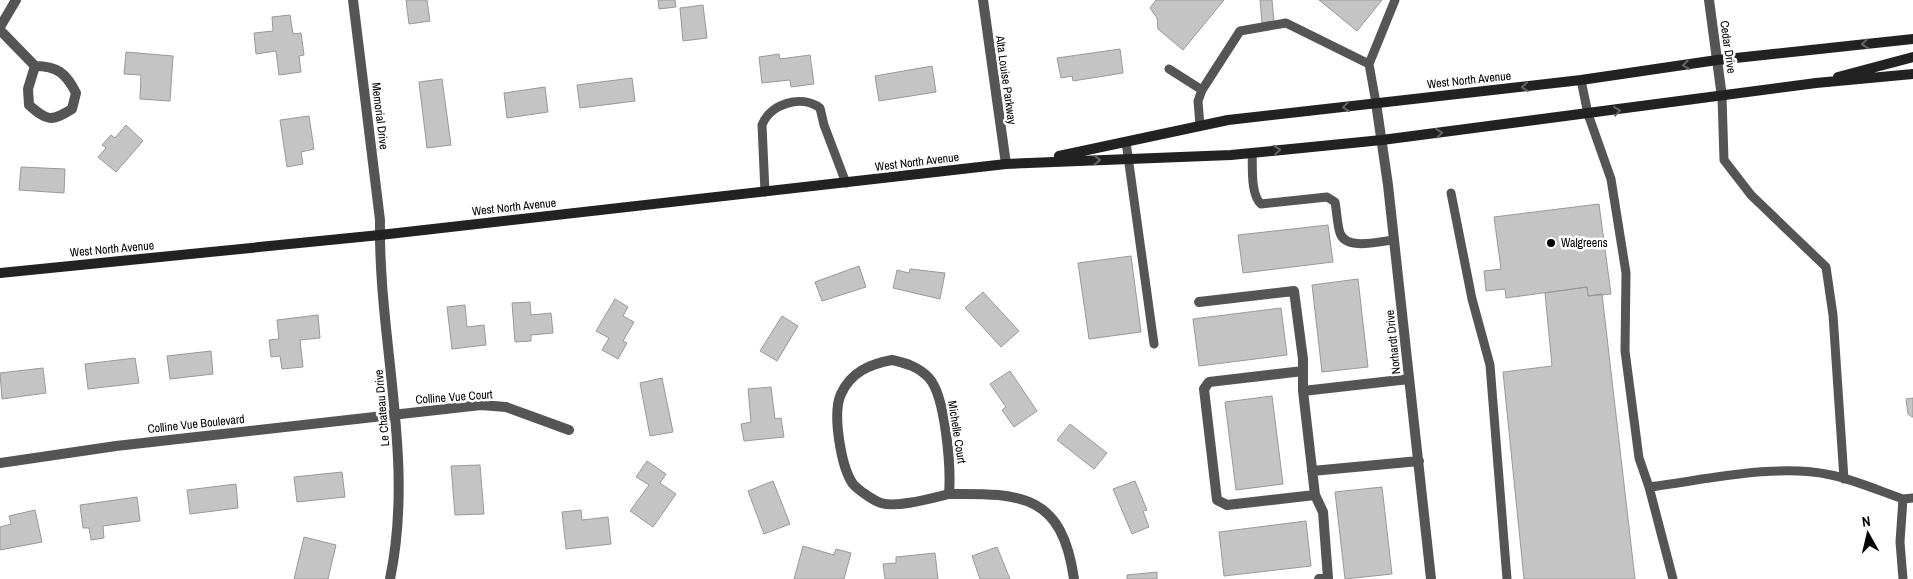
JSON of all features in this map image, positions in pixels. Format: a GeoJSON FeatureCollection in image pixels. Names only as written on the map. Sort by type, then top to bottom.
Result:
{"type":"FeatureCollection","features":[{"type":"Feature","properties":{"kind":"main road","name":"West North Avenue"},"geometry":{"type":"LineString","coordinates":[[1031,162],[1228,120],[1580,80],[1717,60],[1913,39]]}},
{"type":"Feature","properties":{"kind":"main road"},"geometry":{"type":"LineString","coordinates":[[1816,83],[1913,57]]}},
{"type":"Feature","properties":{"kind":"main road","name":"West North Avenue"},"geometry":{"type":"LineString","coordinates":[[0,273],[380,235],[1006,164],[1252,153],[1382,140],[1722,97],[1816,83],[1913,74]]}},
{"type":"Feature","properties":{"kind":"street"},"geometry":{"type":"LineString","coordinates":[[16,0],[0,29],[35,66],[50,66],[68,78],[76,93],[72,109],[56,118],[43,117],[29,105],[28,89],[35,66]]}},
{"type":"Feature","properties":{"kind":"street","name":"Memorial Drive"},"geometry":{"type":"LineString","coordinates":[[353,0],[368,108],[380,235]]}},
{"type":"Feature","properties":{"kind":"street","name":"Alta Louise Parkway"},"geometry":{"type":"LineString","coordinates":[[983,0],[1006,164]]}},
{"type":"Feature","properties":{"kind":"street","name":"Cedar Drive"},"geometry":{"type":"LineString","coordinates":[[1709,0],[1722,97]]}},
{"type":"Feature","properties":{"kind":"street","name":"Norhardt Drive"},"geometry":{"type":"LineString","coordinates":[[1376,104],[1394,240],[1432,579]]}},
{"type":"Feature","properties":{"kind":"street","name":"Le Chateau Drive"},"geometry":{"type":"LineString","coordinates":[[380,235],[379,255],[396,415],[400,503],[390,579]]}},
{"type":"Feature","properties":{"kind":"street"},"geometry":{"type":"LineString","coordinates":[[1199,302],[1294,291],[1315,495],[1323,512],[1328,578],[1319,579]]}},
{"type":"Feature","properties":{"kind":"street","name":"Michelle Court"},"geometry":{"type":"LineString","coordinates":[[949,494],[951,473],[944,421],[938,395],[930,378],[910,364],[892,360],[872,364],[856,373],[840,394],[838,409],[842,456],[853,484],[881,503],[925,500],[949,494],[1020,497],[1042,509],[1061,529],[1071,556],[1074,579]]}},
{"type":"Feature","properties":{"kind":"street"},"geometry":{"type":"LineString","coordinates":[[1303,371],[1209,382],[1204,389],[1218,500],[1227,505],[1315,495]]}},
{"type":"Feature","properties":{"kind":"street"},"geometry":{"type":"LineString","coordinates":[[1303,391],[1409,379]]}},
{"type":"Feature","properties":{"kind":"street","name":"Colline Vue Court"},"geometry":{"type":"LineString","coordinates":[[396,415],[481,405],[506,407],[569,430]]}},
{"type":"Feature","properties":{"kind":"street","name":"Colline Vue Boulevard"},"geometry":{"type":"LineString","coordinates":[[0,463],[116,446],[396,415]]}},
{"type":"Feature","properties":{"kind":"street"},"geometry":{"type":"LineString","coordinates":[[1312,472],[1419,461]]}},
{"type":"Feature","properties":{"kind":"lane"},"geometry":{"type":"LineString","coordinates":[[1376,104],[1369,64],[1395,0]]}},
{"type":"Feature","properties":{"kind":"lane"},"geometry":{"type":"LineString","coordinates":[[1200,126],[1198,101],[1202,90],[1240,31],[1286,23],[1369,64]]}},
{"type":"Feature","properties":{"kind":"lane"},"geometry":{"type":"LineString","coordinates":[[1168,69],[1202,90]]}},
{"type":"Feature","properties":{"kind":"lane"},"geometry":{"type":"LineString","coordinates":[[1580,80],[1588,114],[1611,179],[1626,273],[1625,351],[1639,458],[1649,487],[1673,579]]}},
{"type":"Feature","properties":{"kind":"lane"},"geometry":{"type":"LineString","coordinates":[[1722,97],[1724,160],[1751,195],[1826,267],[1833,315],[1844,479]]}},
{"type":"Feature","properties":{"kind":"lane"},"geometry":{"type":"LineString","coordinates":[[765,192],[762,125],[770,112],[792,102],[815,104],[820,108],[826,133],[846,182]]}},
{"type":"Feature","properties":{"kind":"lane"},"geometry":{"type":"LineString","coordinates":[[1126,142],[1154,344]]}},
{"type":"Feature","properties":{"kind":"lane"},"geometry":{"type":"LineString","coordinates":[[1252,153],[1257,200],[1261,204],[1327,197],[1335,202],[1340,234],[1344,240],[1350,243],[1394,240]]}},
{"type":"Feature","properties":{"kind":"lane"},"geometry":{"type":"LineString","coordinates":[[1452,193],[1472,299],[1490,365],[1507,579]]}},
{"type":"Feature","properties":{"kind":"lane"},"geometry":{"type":"LineString","coordinates":[[1649,487],[1763,473],[1805,473],[1831,475],[1908,498],[1900,542],[1903,579]]}},
{"type":"Feature","properties":{"kind":"building"},"geometry":{"type":"Polygon","coordinates":[[[406,0],[427,0],[430,21],[409,24],[406,0]]]}},
{"type":"Feature","properties":{"kind":"building"},"geometry":{"type":"Polygon","coordinates":[[[658,0],[675,0],[676,7],[659,9],[658,0]]]}},
{"type":"Feature","properties":{"kind":"building"},"geometry":{"type":"Polygon","coordinates":[[[1156,0],[1224,0],[1183,50],[1158,29],[1157,18],[1150,8],[1156,0]]]}},
{"type":"Feature","properties":{"kind":"building"},"geometry":{"type":"Polygon","coordinates":[[[1260,0],[1272,0],[1274,21],[1262,23],[1260,0]]]}},
{"type":"Feature","properties":{"kind":"building"},"geometry":{"type":"Polygon","coordinates":[[[1319,0],[1382,0],[1357,31],[1319,0]]]}},
{"type":"Feature","properties":{"kind":"building"},"geometry":{"type":"Polygon","coordinates":[[[703,5],[707,38],[683,41],[680,8],[703,5]]]}},
{"type":"Feature","properties":{"kind":"building"},"geometry":{"type":"Polygon","coordinates":[[[290,15],[293,34],[301,33],[304,55],[299,56],[301,72],[279,75],[276,51],[256,54],[254,33],[273,31],[272,17],[290,15]]]}},
{"type":"Feature","properties":{"kind":"building"},"geometry":{"type":"Polygon","coordinates":[[[1120,49],[1123,73],[1073,81],[1072,76],[1061,78],[1057,58],[1120,49]]]}},
{"type":"Feature","properties":{"kind":"building"},"geometry":{"type":"Polygon","coordinates":[[[126,52],[173,56],[170,101],[140,99],[141,75],[124,74],[126,52]]]}},
{"type":"Feature","properties":{"kind":"building"},"geometry":{"type":"Polygon","coordinates":[[[779,54],[780,59],[810,55],[814,84],[791,87],[790,80],[762,83],[759,57],[779,54]]]}},
{"type":"Feature","properties":{"kind":"building"},"geometry":{"type":"Polygon","coordinates":[[[932,66],[936,92],[879,101],[875,76],[932,66]]]}},
{"type":"Feature","properties":{"kind":"building"},"geometry":{"type":"Polygon","coordinates":[[[632,78],[635,101],[580,108],[577,85],[632,78]]]}},
{"type":"Feature","properties":{"kind":"building"},"geometry":{"type":"Polygon","coordinates":[[[442,79],[451,145],[427,148],[419,82],[442,79]]]}},
{"type":"Feature","properties":{"kind":"building"},"geometry":{"type":"Polygon","coordinates":[[[545,87],[548,112],[507,118],[504,93],[545,87]]]}},
{"type":"Feature","properties":{"kind":"building"},"geometry":{"type":"Polygon","coordinates":[[[309,116],[314,149],[301,152],[303,164],[287,167],[280,120],[309,116]]]}},
{"type":"Feature","properties":{"kind":"building"},"geometry":{"type":"Polygon","coordinates":[[[126,125],[143,141],[116,172],[98,157],[106,148],[102,145],[111,135],[115,138],[126,125]]]}},
{"type":"Feature","properties":{"kind":"building"},"geometry":{"type":"Polygon","coordinates":[[[21,167],[65,169],[64,193],[19,190],[21,167]]]}},
{"type":"Feature","properties":{"kind":"building","name":"Walgreens"},"geometry":{"type":"Polygon","coordinates":[[[1599,204],[1611,294],[1588,296],[1587,287],[1506,298],[1505,289],[1486,291],[1484,271],[1501,269],[1494,217],[1599,204]]]}},
{"type":"Feature","properties":{"kind":"building"},"geometry":{"type":"Polygon","coordinates":[[[1328,225],[1333,262],[1243,273],[1238,235],[1328,225]]]}},
{"type":"Feature","properties":{"kind":"building"},"geometry":{"type":"Polygon","coordinates":[[[1131,256],[1141,332],[1089,339],[1078,263],[1131,256]]]}},
{"type":"Feature","properties":{"kind":"building"},"geometry":{"type":"Polygon","coordinates":[[[859,266],[866,287],[822,301],[815,282],[859,266]]]}},
{"type":"Feature","properties":{"kind":"building"},"geometry":{"type":"Polygon","coordinates":[[[910,269],[945,273],[940,299],[893,288],[897,270],[909,273],[910,269]]]}},
{"type":"Feature","properties":{"kind":"building"},"geometry":{"type":"Polygon","coordinates":[[[1358,279],[1368,367],[1322,372],[1312,285],[1358,279]]]}},
{"type":"Feature","properties":{"kind":"building"},"geometry":{"type":"Polygon","coordinates":[[[1587,287],[1588,296],[1602,294],[1635,579],[1524,579],[1503,372],[1552,366],[1545,293],[1587,287]]]}},
{"type":"Feature","properties":{"kind":"building"},"geometry":{"type":"Polygon","coordinates":[[[983,292],[1019,331],[1001,347],[965,308],[983,292]]]}},
{"type":"Feature","properties":{"kind":"building"},"geometry":{"type":"Polygon","coordinates":[[[615,299],[628,307],[623,316],[634,322],[623,341],[627,343],[618,359],[602,350],[609,338],[596,331],[615,299]]]}},
{"type":"Feature","properties":{"kind":"building"},"geometry":{"type":"Polygon","coordinates":[[[530,302],[531,315],[551,313],[553,333],[531,335],[531,341],[515,342],[512,303],[530,302]]]}},
{"type":"Feature","properties":{"kind":"building"},"geometry":{"type":"Polygon","coordinates":[[[465,305],[467,327],[484,325],[486,345],[452,349],[447,307],[465,305]]]}},
{"type":"Feature","properties":{"kind":"building"},"geometry":{"type":"Polygon","coordinates":[[[1281,308],[1287,355],[1199,366],[1193,319],[1281,308]]]}},
{"type":"Feature","properties":{"kind":"building"},"geometry":{"type":"Polygon","coordinates":[[[318,315],[320,338],[300,340],[303,367],[282,369],[280,356],[271,357],[269,340],[279,339],[277,320],[318,315]]]}},
{"type":"Feature","properties":{"kind":"building"},"geometry":{"type":"Polygon","coordinates":[[[782,316],[798,326],[777,361],[760,351],[782,316]]]}},
{"type":"Feature","properties":{"kind":"building"},"geometry":{"type":"Polygon","coordinates":[[[211,351],[213,374],[170,379],[167,356],[211,351]]]}},
{"type":"Feature","properties":{"kind":"building"},"geometry":{"type":"Polygon","coordinates":[[[135,358],[139,383],[88,389],[85,364],[135,358]]]}},
{"type":"Feature","properties":{"kind":"building"},"geometry":{"type":"Polygon","coordinates":[[[43,368],[46,393],[2,399],[0,373],[43,368]]]}},
{"type":"Feature","properties":{"kind":"building"},"geometry":{"type":"Polygon","coordinates":[[[1010,371],[1037,411],[1014,427],[1002,410],[1006,407],[990,384],[1010,371]]]}},
{"type":"Feature","properties":{"kind":"building"},"geometry":{"type":"Polygon","coordinates":[[[662,378],[673,432],[650,436],[640,383],[662,378]]]}},
{"type":"Feature","properties":{"kind":"building"},"geometry":{"type":"Polygon","coordinates":[[[771,387],[775,419],[781,418],[784,437],[744,441],[741,424],[751,422],[748,389],[771,387]]]}},
{"type":"Feature","properties":{"kind":"building"},"geometry":{"type":"Polygon","coordinates":[[[1272,396],[1283,484],[1236,490],[1225,402],[1272,396]]]}},
{"type":"Feature","properties":{"kind":"building"},"geometry":{"type":"Polygon","coordinates":[[[1913,398],[1912,417],[1908,414],[1906,399],[1913,398]]]}},
{"type":"Feature","properties":{"kind":"building"},"geometry":{"type":"Polygon","coordinates":[[[1070,424],[1107,453],[1094,469],[1057,440],[1070,424]]]}},
{"type":"Feature","properties":{"kind":"building"},"geometry":{"type":"Polygon","coordinates":[[[647,461],[666,474],[660,483],[676,494],[653,527],[630,511],[649,485],[636,477],[647,461]]]}},
{"type":"Feature","properties":{"kind":"building"},"geometry":{"type":"Polygon","coordinates":[[[480,465],[484,514],[455,515],[451,466],[480,465]]]}},
{"type":"Feature","properties":{"kind":"building"},"geometry":{"type":"Polygon","coordinates":[[[342,472],[345,497],[297,502],[294,477],[342,472]]]}},
{"type":"Feature","properties":{"kind":"building"},"geometry":{"type":"Polygon","coordinates":[[[773,481],[790,524],[764,534],[748,491],[773,481]]]}},
{"type":"Feature","properties":{"kind":"building"},"geometry":{"type":"Polygon","coordinates":[[[1135,481],[1147,510],[1143,511],[1149,527],[1132,534],[1113,489],[1135,481]]]}},
{"type":"Feature","properties":{"kind":"building"},"geometry":{"type":"Polygon","coordinates":[[[236,484],[238,508],[190,514],[187,490],[236,484]]]}},
{"type":"Feature","properties":{"kind":"building"},"geometry":{"type":"Polygon","coordinates":[[[1382,487],[1392,574],[1345,579],[1335,492],[1382,487]]]}},
{"type":"Feature","properties":{"kind":"building"},"geometry":{"type":"Polygon","coordinates":[[[137,497],[140,521],[103,526],[104,538],[91,540],[89,528],[83,528],[80,505],[137,497]]]}},
{"type":"Feature","properties":{"kind":"building"},"geometry":{"type":"Polygon","coordinates":[[[35,510],[42,542],[0,550],[0,527],[11,524],[9,516],[35,510]]]}},
{"type":"Feature","properties":{"kind":"building"},"geometry":{"type":"Polygon","coordinates":[[[581,510],[582,520],[608,517],[611,544],[566,549],[562,512],[581,510]]]}},
{"type":"Feature","properties":{"kind":"building"},"geometry":{"type":"Polygon","coordinates":[[[1306,521],[1311,566],[1224,576],[1219,532],[1306,521]]]}},
{"type":"Feature","properties":{"kind":"building"},"geometry":{"type":"Polygon","coordinates":[[[304,537],[336,545],[328,579],[294,579],[304,537]]]}},
{"type":"Feature","properties":{"kind":"building"},"geometry":{"type":"Polygon","coordinates":[[[803,546],[834,555],[836,549],[851,553],[844,579],[794,579],[803,546]]]}},
{"type":"Feature","properties":{"kind":"building"},"geometry":{"type":"Polygon","coordinates":[[[997,547],[1010,579],[980,579],[972,556],[997,547]]]}},
{"type":"Feature","properties":{"kind":"building"},"geometry":{"type":"Polygon","coordinates":[[[935,553],[938,579],[885,579],[883,564],[896,563],[896,557],[935,553]]]}},
{"type":"Feature","properties":{"kind":"building"},"geometry":{"type":"Polygon","coordinates":[[[1157,572],[1157,579],[1127,579],[1127,575],[1157,572]]]}},
{"type":"Feature","properties":{"kind":"place","name":"Walgreens"},"geometry":{"type":"Point","coordinates":[1551,243]}}]}
